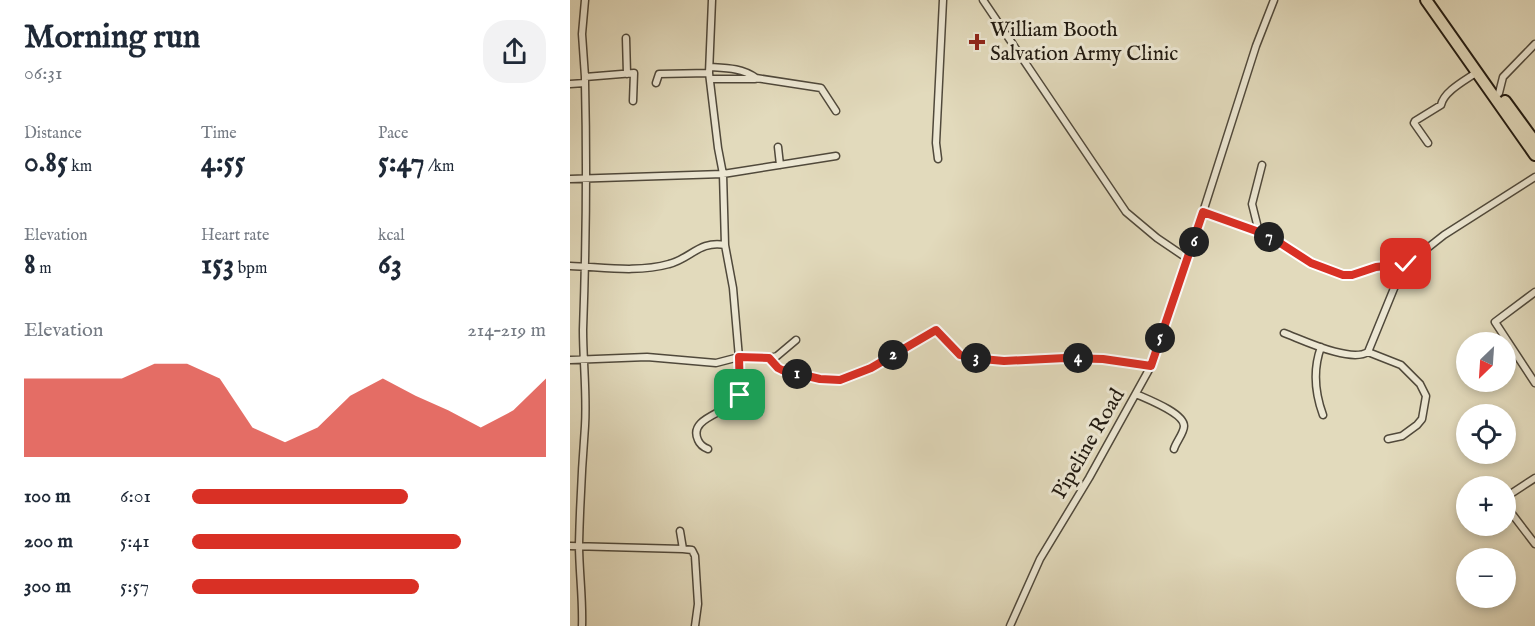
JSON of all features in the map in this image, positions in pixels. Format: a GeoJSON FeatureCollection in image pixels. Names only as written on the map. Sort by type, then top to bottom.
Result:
{"type":"FeatureCollection","features":[{"type":"Feature","properties":{"kind":"main road"},"geometry":{"type":"LineString","coordinates":[[1426,0],[1535,155]]}},
{"type":"Feature","properties":{"kind":"main road"},"geometry":{"type":"LineString","coordinates":[[1435,0],[1535,142]]}},
{"type":"Feature","properties":{"kind":"street"},"geometry":{"type":"LineString","coordinates":[[582,626],[579,546],[582,443],[585,424],[587,178],[582,34],[585,0]]}},
{"type":"Feature","properties":{"kind":"street"},"geometry":{"type":"LineString","coordinates":[[708,449],[703,447],[697,438],[700,423],[723,408],[729,407],[740,395],[733,288],[726,245],[723,174],[710,73],[709,36],[712,0]]}},
{"type":"Feature","properties":{"kind":"street"},"geometry":{"type":"LineString","coordinates":[[938,159],[936,143],[943,0]]}},
{"type":"Feature","properties":{"kind":"street"},"geometry":{"type":"LineString","coordinates":[[983,0],[1126,212],[1151,234],[1188,259]]}},
{"type":"Feature","properties":{"kind":"street","name":"Pipeline Road"},"geometry":{"type":"LineString","coordinates":[[1010,626],[1041,560],[1151,366],[1256,46],[1274,0]]}},
{"type":"Feature","properties":{"kind":"street"},"geometry":{"type":"LineString","coordinates":[[626,38],[627,74]]}},
{"type":"Feature","properties":{"kind":"street"},"geometry":{"type":"LineString","coordinates":[[1500,93],[1503,76],[1535,44]]}},
{"type":"Feature","properties":{"kind":"street"},"geometry":{"type":"LineString","coordinates":[[710,73],[733,68],[756,78]]}},
{"type":"Feature","properties":{"kind":"street"},"geometry":{"type":"LineString","coordinates":[[1428,143],[1414,123],[1415,121],[1437,108],[1447,94],[1477,72]]}},
{"type":"Feature","properties":{"kind":"street"},"geometry":{"type":"LineString","coordinates":[[570,84],[634,73],[633,101]]}},
{"type":"Feature","properties":{"kind":"street"},"geometry":{"type":"LineString","coordinates":[[656,83],[659,74],[710,73],[821,88],[837,111]]}},
{"type":"Feature","properties":{"kind":"street"},"geometry":{"type":"LineString","coordinates":[[778,147],[780,165]]}},
{"type":"Feature","properties":{"kind":"street"},"geometry":{"type":"LineString","coordinates":[[570,179],[723,174],[836,156]]}},
{"type":"Feature","properties":{"kind":"street"},"geometry":{"type":"LineString","coordinates":[[1259,232],[1252,204],[1262,165]]}},
{"type":"Feature","properties":{"kind":"street"},"geometry":{"type":"LineString","coordinates":[[1284,333],[1322,347],[1352,355],[1364,355],[1368,352],[1406,264],[1444,235],[1535,177]]}},
{"type":"Feature","properties":{"kind":"street"},"geometry":{"type":"LineString","coordinates":[[1203,212],[1259,232],[1311,263],[1343,275],[1352,275],[1376,267],[1406,264]]}},
{"type":"Feature","properties":{"kind":"street"},"geometry":{"type":"LineString","coordinates":[[570,266],[610,269],[658,266],[669,264],[689,253],[716,243],[726,245]]}},
{"type":"Feature","properties":{"kind":"street"},"geometry":{"type":"LineString","coordinates":[[1535,292],[1495,322],[1535,383]]}},
{"type":"Feature","properties":{"kind":"street"},"geometry":{"type":"LineString","coordinates":[[769,358],[782,370],[820,379],[840,380],[871,368],[936,330],[960,355],[971,358],[1004,361],[1103,359],[1151,366]]}},
{"type":"Feature","properties":{"kind":"street"},"geometry":{"type":"LineString","coordinates":[[570,360],[647,357],[716,363],[739,357],[777,356],[796,340]]}},
{"type":"Feature","properties":{"kind":"street"},"geometry":{"type":"LineString","coordinates":[[1322,347],[1316,363],[1317,390],[1323,415]]}},
{"type":"Feature","properties":{"kind":"street"},"geometry":{"type":"LineString","coordinates":[[1368,352],[1401,365],[1420,384],[1426,396],[1422,419],[1417,425],[1402,436],[1388,439]]}},
{"type":"Feature","properties":{"kind":"street"},"geometry":{"type":"LineString","coordinates":[[1136,394],[1178,416],[1184,423],[1174,449]]}},
{"type":"Feature","properties":{"kind":"street"},"geometry":{"type":"LineString","coordinates":[[1516,490],[1535,478]]}},
{"type":"Feature","properties":{"kind":"street"},"geometry":{"type":"LineString","coordinates":[[1516,519],[1535,544]]}},
{"type":"Feature","properties":{"kind":"street"},"geometry":{"type":"LineString","coordinates":[[680,531],[683,549]]}},
{"type":"Feature","properties":{"kind":"street"},"geometry":{"type":"LineString","coordinates":[[570,546],[692,550],[695,556],[698,604],[695,626]]}},
{"type":"Feature","properties":{"kind":"place","name":"William Booth Salvation Army Clinic"},"geometry":{"type":"Point","coordinates":[977,42]}},
{"type":"Feature","properties":{"kind":"route"},"geometry":{"type":"LineString","coordinates":[[740,395],[739,357],[769,358],[782,370],[820,379],[840,380],[871,368],[924,337],[927,333],[936,330],[960,355],[971,358],[1004,361],[1103,359],[1151,366],[1203,212],[1259,232],[1311,263],[1343,275],[1352,275],[1376,267],[1406,264]]}}]}
